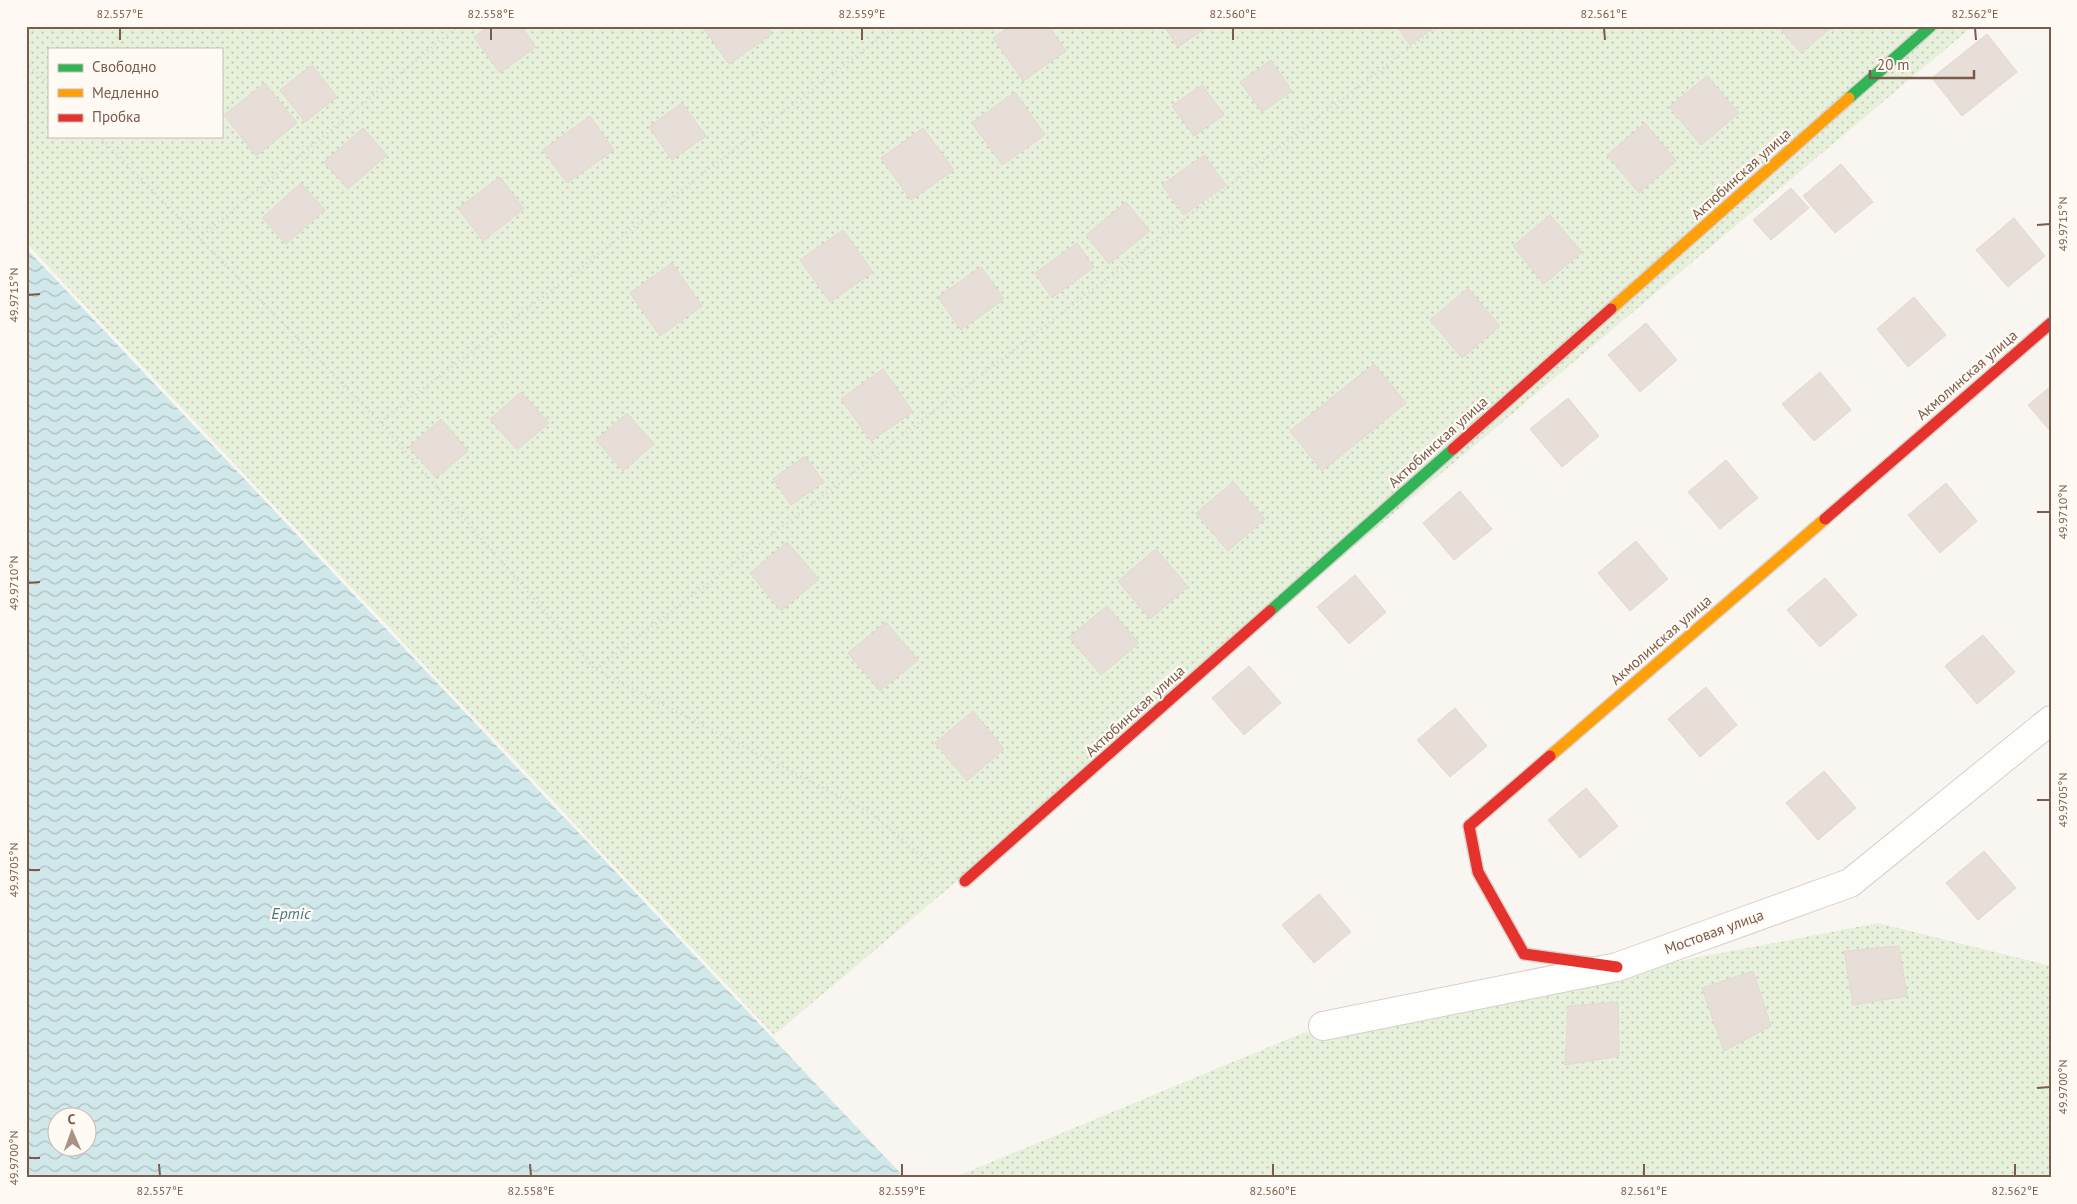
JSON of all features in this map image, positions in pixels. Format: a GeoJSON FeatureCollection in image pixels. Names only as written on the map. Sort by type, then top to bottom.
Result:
{"type":"FeatureCollection","features":[{"type":"Feature","properties":{"kind":"street","name":"Актюбинская улица"},"geometry":{"type":"LineString","coordinates":[[966,881],[1931,26]]}},
{"type":"Feature","properties":{"kind":"street","name":"Акмолинская улица"},"geometry":{"type":"LineString","coordinates":[[1617,967],[1524,954],[1478,872],[1469,826],[2051,323]]}},
{"type":"Feature","properties":{"kind":"street","name":"Мостовая улица"},"geometry":{"type":"LineString","coordinates":[[1323,1026],[1617,967],[1850,883],[2051,720]]}},
{"type":"Feature","properties":{"kind":"path"},"geometry":{"type":"LineString","coordinates":[[198,238],[458,26]]}},
{"type":"Feature","properties":{"kind":"path"},"geometry":{"type":"LineString","coordinates":[[380,422],[895,26]]}},
{"type":"Feature","properties":{"kind":"path"},"geometry":{"type":"LineString","coordinates":[[596,669],[1438,26]]}},
{"type":"Feature","properties":{"kind":"path"},"geometry":{"type":"LineString","coordinates":[[26,62],[48,84]]}},
{"type":"Feature","properties":{"kind":"path"},"geometry":{"type":"LineString","coordinates":[[101,138],[380,422],[596,669],[872,813],[929,862],[966,881]]}},
{"type":"Feature","properties":{"kind":"green space"},"geometry":{"type":"Polygon","coordinates":[[[26,26],[1973,26],[774,1035],[26,243],[26,26]]]}},
{"type":"Feature","properties":{"kind":"green space"},"geometry":{"type":"Polygon","coordinates":[[[1878,923],[2051,966],[2051,1178],[953,1178],[1303,1033],[1878,923]]]}},
{"type":"Feature","properties":{"kind":"water","name":"Ертіс"},"geometry":{"type":"Polygon","coordinates":[[[26,248],[905,1178],[26,1178],[26,248]]]}},
{"type":"Feature","properties":{"kind":"building"},"geometry":{"type":"Polygon","coordinates":[[[489,26],[521,26],[536,47],[500,73],[474,37],[489,26]]]}},
{"type":"Feature","properties":{"kind":"building"},"geometry":{"type":"Polygon","coordinates":[[[702,26],[766,26],[772,34],[729,64],[702,26]]]}},
{"type":"Feature","properties":{"kind":"building"},"geometry":{"type":"Polygon","coordinates":[[[1011,26],[1048,26],[1066,51],[1023,81],[993,38],[1011,26]]]}},
{"type":"Feature","properties":{"kind":"building"},"geometry":{"type":"Polygon","coordinates":[[[1164,26],[1208,26],[1178,47],[1164,26]]]}},
{"type":"Feature","properties":{"kind":"building"},"geometry":{"type":"Polygon","coordinates":[[[1397,26],[1436,26],[1410,45],[1397,26]]]}},
{"type":"Feature","properties":{"kind":"building"},"geometry":{"type":"Polygon","coordinates":[[[1778,26],[1833,26],[1801,53],[1778,26]]]}},
{"type":"Feature","properties":{"kind":"building"},"geometry":{"type":"Polygon","coordinates":[[[1987,34],[2017,72],[1962,116],[1932,78],[1987,34]]]}},
{"type":"Feature","properties":{"kind":"building"},"geometry":{"type":"Polygon","coordinates":[[[1271,60],[1292,91],[1262,112],[1240,82],[1271,60]]]}},
{"type":"Feature","properties":{"kind":"building"},"geometry":{"type":"Polygon","coordinates":[[[312,65],[337,97],[305,122],[280,90],[312,65]]]}},
{"type":"Feature","properties":{"kind":"building"},"geometry":{"type":"Polygon","coordinates":[[[1707,76],[1739,113],[1701,145],[1669,107],[1707,76]]]}},
{"type":"Feature","properties":{"kind":"building"},"geometry":{"type":"Polygon","coordinates":[[[265,83],[297,123],[256,156],[224,115],[265,83]]]}},
{"type":"Feature","properties":{"kind":"building"},"geometry":{"type":"Polygon","coordinates":[[[1202,85],[1224,115],[1194,136],[1172,106],[1202,85]]]}},
{"type":"Feature","properties":{"kind":"building"},"geometry":{"type":"Polygon","coordinates":[[[1015,92],[1045,135],[1002,165],[972,123],[1015,92]]]}},
{"type":"Feature","properties":{"kind":"building"},"geometry":{"type":"Polygon","coordinates":[[[682,103],[706,136],[672,160],[649,127],[682,103]]]}},
{"type":"Feature","properties":{"kind":"building"},"geometry":{"type":"Polygon","coordinates":[[[590,116],[614,150],[567,183],[543,150],[590,116]]]}},
{"type":"Feature","properties":{"kind":"building"},"geometry":{"type":"Polygon","coordinates":[[[1645,123],[1676,161],[1639,193],[1607,155],[1645,123]]]}},
{"type":"Feature","properties":{"kind":"building"},"geometry":{"type":"Polygon","coordinates":[[[363,128],[387,155],[348,189],[324,162],[363,128]]]}},
{"type":"Feature","properties":{"kind":"building"},"geometry":{"type":"Polygon","coordinates":[[[923,128],[954,170],[911,200],[881,158],[923,128]]]}},
{"type":"Feature","properties":{"kind":"building"},"geometry":{"type":"Polygon","coordinates":[[[1204,155],[1226,185],[1184,215],[1162,185],[1204,155]]]}},
{"type":"Feature","properties":{"kind":"building"},"geometry":{"type":"Polygon","coordinates":[[[1841,164],[1873,202],[1835,233],[1803,196],[1841,164]]]}},
{"type":"Feature","properties":{"kind":"building"},"geometry":{"type":"Polygon","coordinates":[[[500,177],[524,209],[483,241],[458,208],[500,177]]]}},
{"type":"Feature","properties":{"kind":"building"},"geometry":{"type":"Polygon","coordinates":[[[301,183],[325,210],[286,244],[262,218],[301,183]]]}},
{"type":"Feature","properties":{"kind":"building"},"geometry":{"type":"Polygon","coordinates":[[[1791,188],[1809,208],[1771,240],[1753,220],[1791,188]]]}},
{"type":"Feature","properties":{"kind":"building"},"geometry":{"type":"Polygon","coordinates":[[[1126,202],[1150,231],[1109,264],[1086,235],[1126,202]]]}},
{"type":"Feature","properties":{"kind":"building"},"geometry":{"type":"Polygon","coordinates":[[[1550,215],[1582,252],[1544,284],[1513,246],[1550,215]]]}},
{"type":"Feature","properties":{"kind":"building"},"geometry":{"type":"Polygon","coordinates":[[[2014,218],[2045,256],[2008,287],[1976,250],[2014,218]]]}},
{"type":"Feature","properties":{"kind":"building"},"geometry":{"type":"Polygon","coordinates":[[[843,230],[873,272],[830,302],[800,260],[843,230]]]}},
{"type":"Feature","properties":{"kind":"building"},"geometry":{"type":"Polygon","coordinates":[[[1077,243],[1094,267],[1052,298],[1035,273],[1077,243]]]}},
{"type":"Feature","properties":{"kind":"building"},"geometry":{"type":"Polygon","coordinates":[[[672,263],[702,306],[660,336],[630,293],[672,263]]]}},
{"type":"Feature","properties":{"kind":"building"},"geometry":{"type":"Polygon","coordinates":[[[981,267],[1004,299],[961,330],[938,297],[981,267]]]}},
{"type":"Feature","properties":{"kind":"building"},"geometry":{"type":"Polygon","coordinates":[[[1468,288],[1500,326],[1462,358],[1430,320],[1468,288]]]}},
{"type":"Feature","properties":{"kind":"building"},"geometry":{"type":"Polygon","coordinates":[[[1914,297],[1946,335],[1908,367],[1877,329],[1914,297]]]}},
{"type":"Feature","properties":{"kind":"building"},"geometry":{"type":"Polygon","coordinates":[[[1646,323],[1677,360],[1640,392],[1608,355],[1646,323]]]}},
{"type":"Feature","properties":{"kind":"building"},"geometry":{"type":"Polygon","coordinates":[[[1374,364],[1406,403],[1322,471],[1290,431],[1374,364]]]}},
{"type":"Feature","properties":{"kind":"building"},"geometry":{"type":"Polygon","coordinates":[[[883,369],[913,412],[871,441],[841,399],[883,369]]]}},
{"type":"Feature","properties":{"kind":"building"},"geometry":{"type":"Polygon","coordinates":[[[1820,372],[1851,410],[1814,441],[1782,404],[1820,372]]]}},
{"type":"Feature","properties":{"kind":"building"},"geometry":{"type":"Polygon","coordinates":[[[2051,386],[2051,432],[2028,405],[2051,386]]]}},
{"type":"Feature","properties":{"kind":"building"},"geometry":{"type":"Polygon","coordinates":[[[521,392],[549,423],[517,450],[490,419],[521,392]]]}},
{"type":"Feature","properties":{"kind":"building"},"geometry":{"type":"Polygon","coordinates":[[[1568,398],[1599,436],[1562,467],[1530,429],[1568,398]]]}},
{"type":"Feature","properties":{"kind":"building"},"geometry":{"type":"Polygon","coordinates":[[[627,413],[654,444],[623,471],[596,440],[627,413]]]}},
{"type":"Feature","properties":{"kind":"building"},"geometry":{"type":"Polygon","coordinates":[[[441,419],[468,451],[436,478],[409,447],[441,419]]]}},
{"type":"Feature","properties":{"kind":"building"},"geometry":{"type":"Polygon","coordinates":[[[805,456],[824,482],[791,505],[773,479],[805,456]]]}},
{"type":"Feature","properties":{"kind":"building"},"geometry":{"type":"Polygon","coordinates":[[[1726,460],[1758,498],[1720,529],[1688,492],[1726,460]]]}},
{"type":"Feature","properties":{"kind":"building"},"geometry":{"type":"Polygon","coordinates":[[[1233,482],[1265,519],[1228,551],[1196,513],[1233,482]]]}},
{"type":"Feature","properties":{"kind":"building"},"geometry":{"type":"Polygon","coordinates":[[[1946,483],[1977,521],[1940,553],[1908,515],[1946,483]]]}},
{"type":"Feature","properties":{"kind":"building"},"geometry":{"type":"Polygon","coordinates":[[[1460,491],[1492,529],[1454,560],[1423,523],[1460,491]]]}},
{"type":"Feature","properties":{"kind":"building"},"geometry":{"type":"Polygon","coordinates":[[[1636,541],[1668,579],[1630,611],[1598,573],[1636,541]]]}},
{"type":"Feature","properties":{"kind":"building"},"geometry":{"type":"Polygon","coordinates":[[[787,542],[819,579],[781,611],[750,573],[787,542]]]}},
{"type":"Feature","properties":{"kind":"building"},"geometry":{"type":"Polygon","coordinates":[[[1156,549],[1188,587],[1150,619],[1118,581],[1156,549]]]}},
{"type":"Feature","properties":{"kind":"building"},"geometry":{"type":"Polygon","coordinates":[[[1355,575],[1386,612],[1349,644],[1317,607],[1355,575]]]}},
{"type":"Feature","properties":{"kind":"building"},"geometry":{"type":"Polygon","coordinates":[[[1825,578],[1857,615],[1820,647],[1787,610],[1825,578]]]}},
{"type":"Feature","properties":{"kind":"building"},"geometry":{"type":"Polygon","coordinates":[[[1107,606],[1139,643],[1101,675],[1069,637],[1107,606]]]}},
{"type":"Feature","properties":{"kind":"building"},"geometry":{"type":"Polygon","coordinates":[[[886,622],[918,660],[880,691],[848,653],[886,622]]]}},
{"type":"Feature","properties":{"kind":"building"},"geometry":{"type":"Polygon","coordinates":[[[1983,635],[2015,672],[1977,704],[1945,666],[1983,635]]]}},
{"type":"Feature","properties":{"kind":"building"},"geometry":{"type":"Polygon","coordinates":[[[1249,666],[1281,703],[1244,735],[1212,698],[1249,666]]]}},
{"type":"Feature","properties":{"kind":"building"},"geometry":{"type":"Polygon","coordinates":[[[1706,687],[1737,725],[1700,757],[1668,719],[1706,687]]]}},
{"type":"Feature","properties":{"kind":"building"},"geometry":{"type":"Polygon","coordinates":[[[1455,708],[1487,746],[1450,777],[1417,740],[1455,708]]]}},
{"type":"Feature","properties":{"kind":"building"},"geometry":{"type":"Polygon","coordinates":[[[973,711],[1004,749],[967,781],[935,743],[973,711]]]}},
{"type":"Feature","properties":{"kind":"building"},"geometry":{"type":"Polygon","coordinates":[[[1824,771],[1856,808],[1818,840],[1786,803],[1824,771]]]}},
{"type":"Feature","properties":{"kind":"building"},"geometry":{"type":"Polygon","coordinates":[[[1586,788],[1618,826],[1580,858],[1548,820],[1586,788]]]}},
{"type":"Feature","properties":{"kind":"building"},"geometry":{"type":"Polygon","coordinates":[[[1984,851],[2016,888],[1978,920],[1946,883],[1984,851]]]}},
{"type":"Feature","properties":{"kind":"building"},"geometry":{"type":"Polygon","coordinates":[[[1319,894],[1351,932],[1314,963],[1282,925],[1319,894]]]}},
{"type":"Feature","properties":{"kind":"building"},"geometry":{"type":"Polygon","coordinates":[[[1899,946],[1907,996],[1853,1005],[1844,951],[1899,946]]]}},
{"type":"Feature","properties":{"kind":"building"},"geometry":{"type":"Polygon","coordinates":[[[1753,971],[1771,1026],[1724,1051],[1702,988],[1753,971]]]}},
{"type":"Feature","properties":{"kind":"building"},"geometry":{"type":"Polygon","coordinates":[[[1618,1002],[1619,1056],[1565,1065],[1568,1006],[1618,1002]]]}},
{"type":"Feature","properties":{"kind":"traffic: fast"},"geometry":{"type":"LineString","coordinates":[[1849,98],[1931,26]]}},
{"type":"Feature","properties":{"kind":"traffic: fast"},"geometry":{"type":"LineString","coordinates":[[1270,611],[1453,449]]}},
{"type":"Feature","properties":{"kind":"traffic: slow"},"geometry":{"type":"LineString","coordinates":[[1611,309],[1849,98]]}},
{"type":"Feature","properties":{"kind":"traffic: slow"},"geometry":{"type":"LineString","coordinates":[[1550,756],[1825,519]]}},
{"type":"Feature","properties":{"kind":"traffic: jam"},"geometry":{"type":"LineString","coordinates":[[1453,449],[1611,309]]}},
{"type":"Feature","properties":{"kind":"traffic: jam"},"geometry":{"type":"LineString","coordinates":[[1825,519],[2051,323]]}},
{"type":"Feature","properties":{"kind":"traffic: jam"},"geometry":{"type":"LineString","coordinates":[[965,881],[1270,611]]}},
{"type":"Feature","properties":{"kind":"traffic: jam"},"geometry":{"type":"LineString","coordinates":[[1550,756],[1469,826],[1478,872],[1524,954],[1617,967]]}}]}
